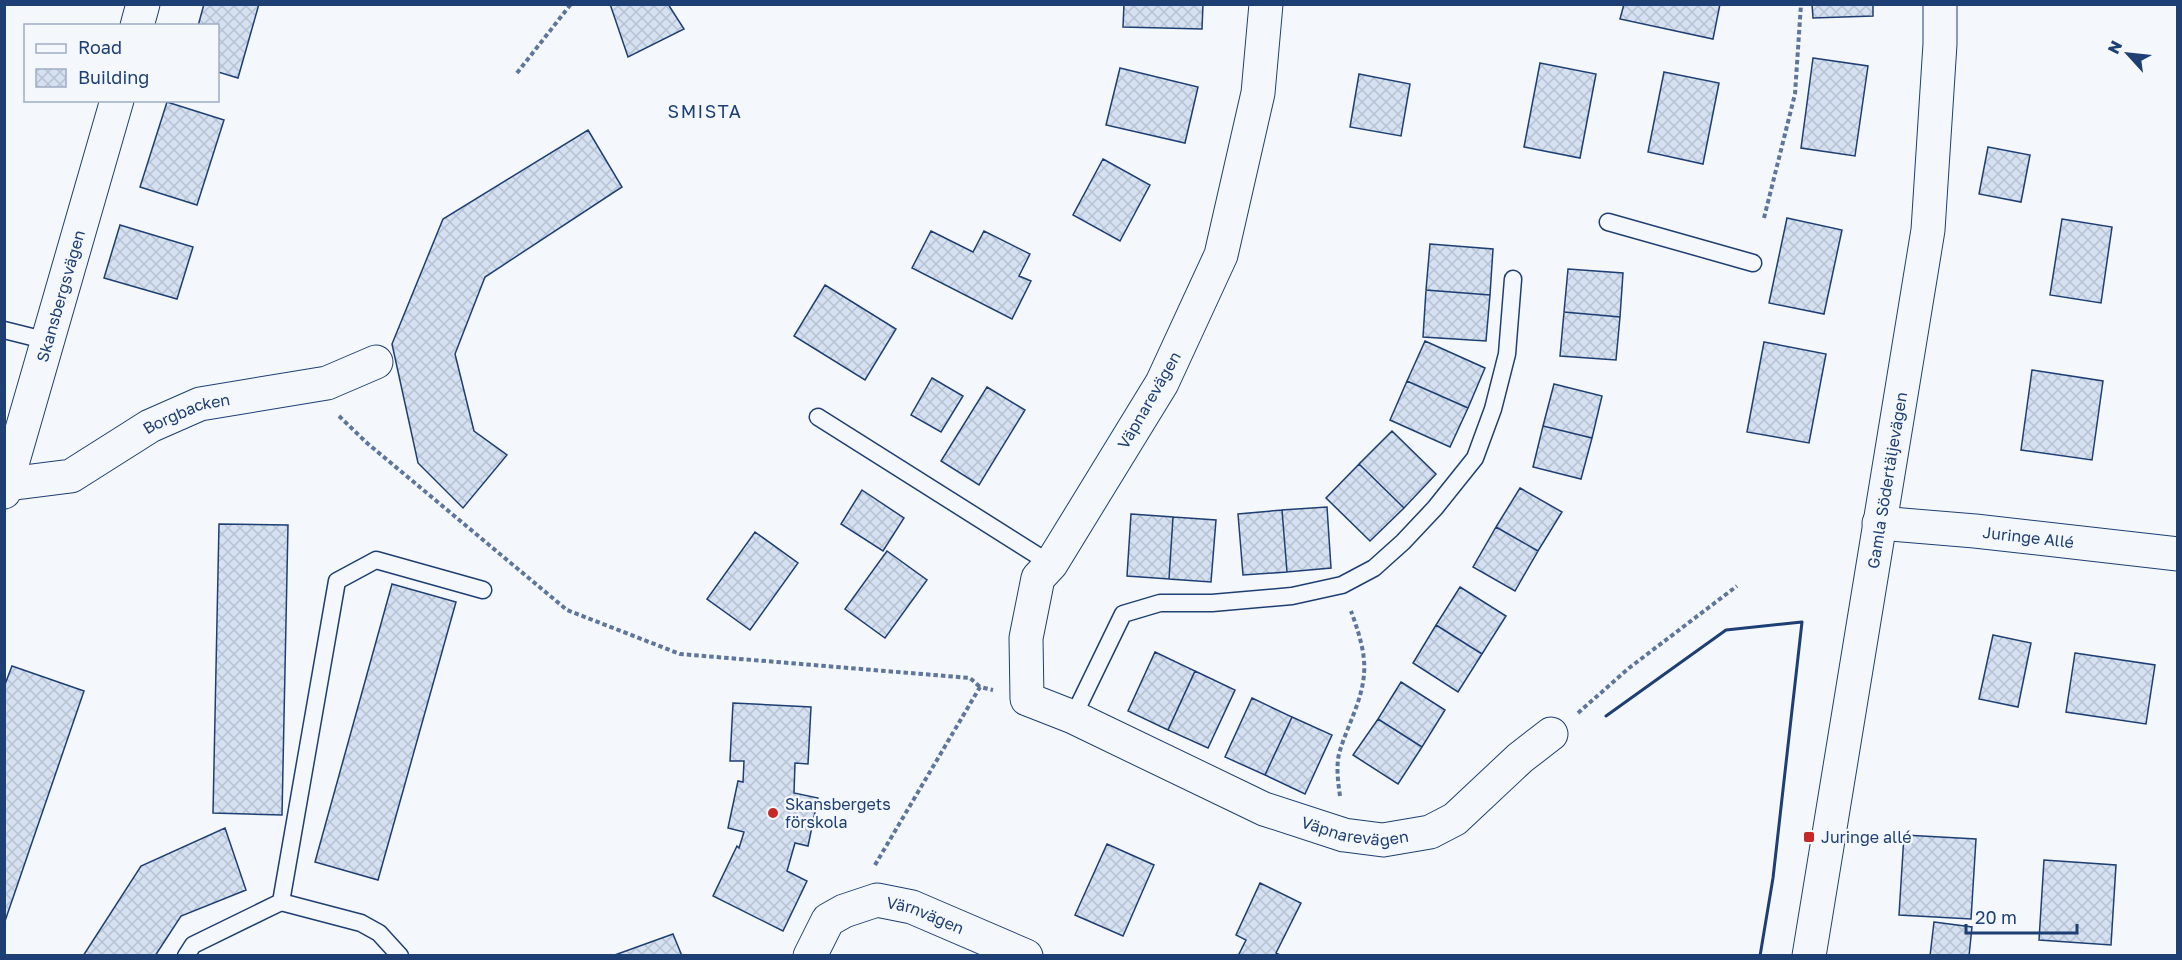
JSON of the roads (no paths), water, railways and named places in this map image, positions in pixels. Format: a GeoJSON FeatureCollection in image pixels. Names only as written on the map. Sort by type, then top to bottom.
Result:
{"type":"FeatureCollection","features":[{"type":"Feature","properties":{"kind":"street"},"geometry":{"type":"LineString","coordinates":[[138,24],[143,4]]}},
{"type":"Feature","properties":{"kind":"street","name":"Väpnarevägen"},"geometry":{"type":"LineString","coordinates":[[1266,4],[1258,93],[1221,255],[1162,383],[1051,564],[1038,578],[1026,638],[1027,699],[1073,717],[1264,809],[1344,835],[1383,840],[1430,832],[1455,819],[1520,758],[1551,734]]}},
{"type":"Feature","properties":{"kind":"street","name":"Gamla Södertäljevägen"},"geometry":{"type":"LineString","coordinates":[[1809,956],[1928,230],[1940,44],[1940,4]]}},
{"type":"Feature","properties":{"kind":"street","name":"Skansbergsvägen"},"geometry":{"type":"LineString","coordinates":[[6,488],[116,102]]}},
{"type":"Feature","properties":{"kind":"street","name":"Borgbacken"},"geometry":{"type":"LineString","coordinates":[[6,488],[71,476],[150,426],[200,404],[327,383],[376,362]]}},
{"type":"Feature","properties":{"kind":"street","name":"Juringe Allé"},"geometry":{"type":"LineString","coordinates":[[1879,523],[1975,531],[2178,554]]}},
{"type":"Feature","properties":{"kind":"street","name":"Värnvägen"},"geometry":{"type":"LineString","coordinates":[[810,956],[828,920],[844,910],[877,900],[912,907],[1026,956]]}},
{"type":"Feature","properties":{"kind":"lane"},"geometry":{"type":"LineString","coordinates":[[1608,222],[1753,263]]}},
{"type":"Feature","properties":{"kind":"lane"},"geometry":{"type":"LineString","coordinates":[[1073,717],[1123,614],[1160,603],[1212,603],[1292,596],[1342,585],[1374,568],[1404,542],[1475,458],[1492,410],[1507,354],[1513,279]]}},
{"type":"Feature","properties":{"kind":"lane"},"geometry":{"type":"LineString","coordinates":[[4,330],[48,341]]}},
{"type":"Feature","properties":{"kind":"lane"},"geometry":{"type":"LineString","coordinates":[[818,417],[1051,564]]}},
{"type":"Feature","properties":{"kind":"lane"},"geometry":{"type":"LineString","coordinates":[[281,902],[337,581],[376,560],[483,590]]}},
{"type":"Feature","properties":{"kind":"lane"},"geometry":{"type":"LineString","coordinates":[[186,956],[193,945],[281,902],[361,923],[379,933],[400,956]]}},
{"type":"Feature","properties":{"kind":"place","name":"Skansbergets förskola"},"geometry":{"type":"Point","coordinates":[773,813]}},
{"type":"Feature","properties":{"kind":"place","name":"Juringe allé"},"geometry":{"type":"Point","coordinates":[1809,837]}},
{"type":"Feature","properties":{"kind":"district","name":"SMISTA"},"geometry":{"type":"Point","coordinates":[705,111]}}]}
